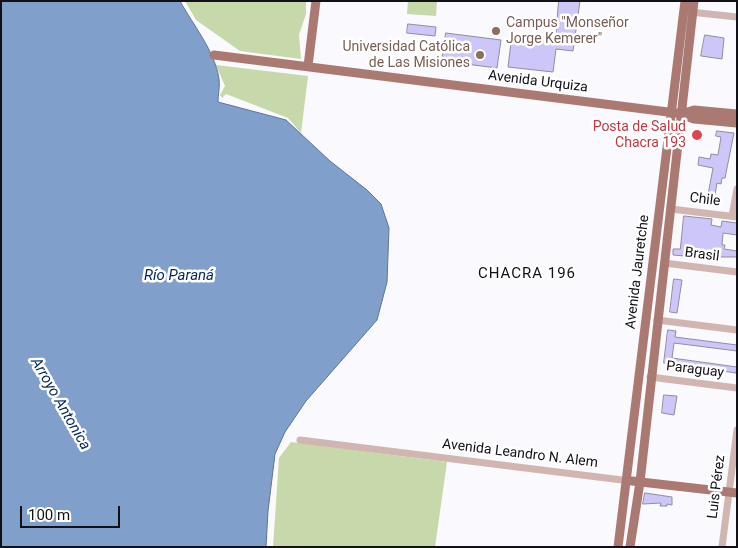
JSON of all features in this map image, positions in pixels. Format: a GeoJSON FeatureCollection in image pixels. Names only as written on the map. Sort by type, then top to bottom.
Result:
{"type":"FeatureCollection","features":[{"type":"Feature","properties":{"kind":"main road"},"geometry":{"type":"LineString","coordinates":[[308,66],[316,1]]}},
{"type":"Feature","properties":{"kind":"main road","name":"Avenida Jauretche"},"geometry":{"type":"LineString","coordinates":[[630,547],[633,482],[670,112],[687,8],[694,1]]}},
{"type":"Feature","properties":{"kind":"main road","name":"Avenida Jauretche"},"geometry":{"type":"LineString","coordinates":[[618,547],[633,482],[658,320],[681,114],[687,8]]}},
{"type":"Feature","properties":{"kind":"main road","name":"Avenida Urquiza"},"geometry":{"type":"LineString","coordinates":[[214,55],[670,112],[694,118],[737,123]]}},
{"type":"Feature","properties":{"kind":"main road","name":"Avenida Urquiza"},"geometry":{"type":"LineString","coordinates":[[681,114],[694,110],[737,114]]}},
{"type":"Feature","properties":{"kind":"main road","name":"Avenida Leandro N. Alem"},"geometry":{"type":"LineString","coordinates":[[633,482],[733,492]]}},
{"type":"Feature","properties":{"kind":"street"},"geometry":{"type":"LineString","coordinates":[[687,8],[737,17]]}},
{"type":"Feature","properties":{"kind":"street"},"geometry":{"type":"LineString","coordinates":[[735,217],[737,189]]}},
{"type":"Feature","properties":{"kind":"street","name":"Chile"},"geometry":{"type":"LineString","coordinates":[[671,209],[735,217]]}},
{"type":"Feature","properties":{"kind":"street","name":"Brasil"},"geometry":{"type":"LineString","coordinates":[[664,263],[737,272]]}},
{"type":"Feature","properties":{"kind":"street"},"geometry":{"type":"LineString","coordinates":[[658,320],[737,330]]}},
{"type":"Feature","properties":{"kind":"street","name":"Paraguay"},"geometry":{"type":"LineString","coordinates":[[650,377],[737,388]]}},
{"type":"Feature","properties":{"kind":"street","name":"Luis Pérez"},"geometry":{"type":"LineString","coordinates":[[722,547],[733,492],[737,430]]}},
{"type":"Feature","properties":{"kind":"street","name":"Avenida Leandro N. Alem"},"geometry":{"type":"LineString","coordinates":[[300,440],[633,482]]}},
{"type":"Feature","properties":{"kind":"green space"},"geometry":{"type":"Polygon","coordinates":[[[185,1],[306,1],[306,14],[299,35],[301,59],[240,51],[196,20],[185,1]]]}},
{"type":"Feature","properties":{"kind":"green space"},"geometry":{"type":"Polygon","coordinates":[[[408,1],[437,1],[436,16],[407,14],[408,1]]]}},
{"type":"Feature","properties":{"kind":"green space"},"geometry":{"type":"Polygon","coordinates":[[[216,65],[308,76],[301,133],[288,118],[226,94],[222,98],[220,95],[225,86],[216,65]]]}},
{"type":"Feature","properties":{"kind":"green space"},"geometry":{"type":"Polygon","coordinates":[[[291,442],[447,462],[435,547],[273,547],[279,458],[291,442]]]}},
{"type":"Feature","properties":{"kind":"water","name":"Río Paraná"},"geometry":{"type":"Polygon","coordinates":[[[1,1],[180,1],[213,58],[219,79],[218,102],[286,120],[330,161],[367,190],[381,204],[389,228],[387,282],[377,320],[306,401],[285,432],[275,454],[266,547],[1,547],[1,1]]]}},
{"type":"Feature","properties":{"kind":"building"},"geometry":{"type":"Polygon","coordinates":[[[559,1],[580,1],[573,51],[556,49],[553,72],[508,67],[512,34],[555,39],[559,1]]]}},
{"type":"Feature","properties":{"kind":"building"},"geometry":{"type":"Polygon","coordinates":[[[408,24],[436,27],[435,36],[407,33],[408,24]]]}},
{"type":"Feature","properties":{"kind":"building"},"geometry":{"type":"Polygon","coordinates":[[[446,33],[501,40],[497,68],[442,61],[446,33]]]}},
{"type":"Feature","properties":{"kind":"building"},"geometry":{"type":"Polygon","coordinates":[[[705,35],[724,38],[722,59],[701,56],[705,35]]]}},
{"type":"Feature","properties":{"kind":"building"},"geometry":{"type":"Polygon","coordinates":[[[717,131],[734,133],[725,178],[722,178],[721,184],[717,183],[714,201],[707,200],[713,168],[698,165],[699,157],[710,159],[711,154],[718,155],[721,137],[716,136],[717,131]]]}},
{"type":"Feature","properties":{"kind":"building"},"geometry":{"type":"Polygon","coordinates":[[[684,216],[712,219],[711,225],[721,227],[722,221],[737,223],[737,235],[723,233],[722,245],[725,245],[724,249],[737,251],[737,257],[705,257],[705,253],[686,250],[685,256],[673,255],[673,249],[680,249],[684,216]]]}},
{"type":"Feature","properties":{"kind":"building"},"geometry":{"type":"Polygon","coordinates":[[[674,279],[682,280],[677,313],[670,312],[674,279]]]}},
{"type":"Feature","properties":{"kind":"building"},"geometry":{"type":"Polygon","coordinates":[[[668,330],[676,331],[675,337],[737,345],[737,351],[674,343],[672,358],[737,367],[736,373],[664,363],[668,330]]]}},
{"type":"Feature","properties":{"kind":"building"},"geometry":{"type":"Polygon","coordinates":[[[664,395],[677,396],[674,415],[662,413],[664,395]]]}},
{"type":"Feature","properties":{"kind":"building"},"geometry":{"type":"Polygon","coordinates":[[[645,493],[672,497],[672,505],[660,506],[661,503],[643,504],[645,493]]]}},
{"type":"Feature","properties":{"kind":"place","name":"Campus \"Monseñor Jorge Kemerer\""},"geometry":{"type":"Point","coordinates":[496,31]}},
{"type":"Feature","properties":{"kind":"place","name":"Universidad Católica de Las Misiones"},"geometry":{"type":"Point","coordinates":[480,55]}},
{"type":"Feature","properties":{"kind":"place","name":"Posta de Salud Chacra 193"},"geometry":{"type":"Point","coordinates":[697,135]}},
{"type":"Feature","properties":{"kind":"district","name":"CHACRA 196"},"geometry":{"type":"Point","coordinates":[527,274]}},
{"type":"Feature","properties":{"kind":"water label","name":"Arroyo Antonica"},"geometry":{"type":"Point","coordinates":[60,404]}}]}
